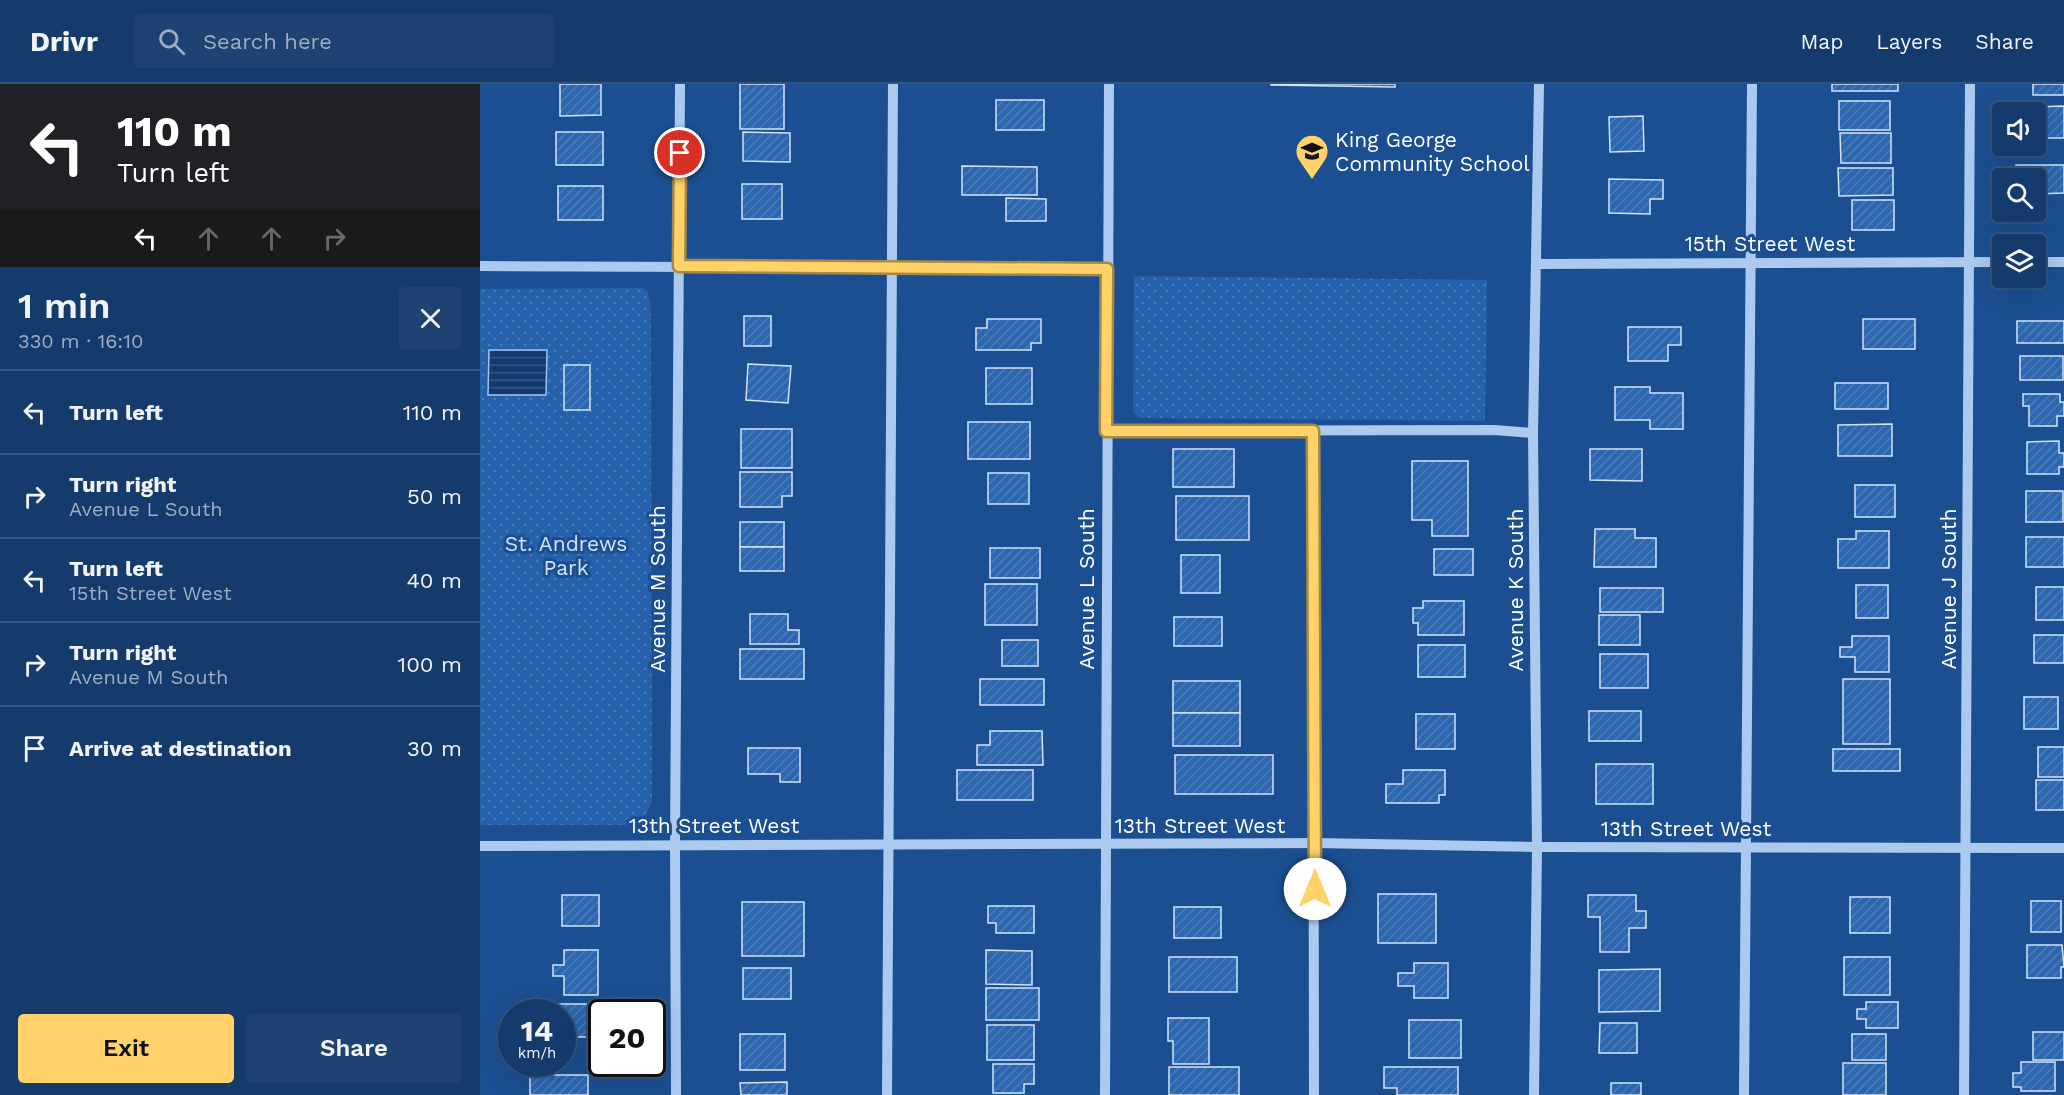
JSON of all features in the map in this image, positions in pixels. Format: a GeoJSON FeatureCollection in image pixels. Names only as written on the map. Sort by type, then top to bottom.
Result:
{"type":"FeatureCollection","features":[{"type":"Feature","properties":{"kind":"street","name":"Avenue M South"},"geometry":{"type":"LineString","coordinates":[[676,1095],[675,844],[680,84]]}},
{"type":"Feature","properties":{"kind":"street"},"geometry":{"type":"LineString","coordinates":[[887,1095],[893,266],[892,84]]}},
{"type":"Feature","properties":{"kind":"street","name":"Avenue L South"},"geometry":{"type":"LineString","coordinates":[[1105,1095],[1109,84]]}},
{"type":"Feature","properties":{"kind":"street","name":"Avenue K South"},"geometry":{"type":"LineString","coordinates":[[1534,1095],[1537,847],[1533,433],[1539,84]]}},
{"type":"Feature","properties":{"kind":"street"},"geometry":{"type":"LineString","coordinates":[[1744,1095],[1752,84]]}},
{"type":"Feature","properties":{"kind":"street","name":"Avenue J South"},"geometry":{"type":"LineString","coordinates":[[1964,1095],[1970,84]]}},
{"type":"Feature","properties":{"kind":"street","name":"15th Street West"},"geometry":{"type":"LineString","coordinates":[[1537,264],[1992,262]]}},
{"type":"Feature","properties":{"kind":"street"},"geometry":{"type":"LineString","coordinates":[[2046,262],[2064,262]]}},
{"type":"Feature","properties":{"kind":"street"},"geometry":{"type":"LineString","coordinates":[[480,266],[893,266],[1107,269]]}},
{"type":"Feature","properties":{"kind":"street"},"geometry":{"type":"LineString","coordinates":[[1106,431],[1494,430],[1533,433]]}},
{"type":"Feature","properties":{"kind":"street"},"geometry":{"type":"LineString","coordinates":[[1313,431],[1314,1095]]}},
{"type":"Feature","properties":{"kind":"street","name":"13th Street West"},"geometry":{"type":"LineString","coordinates":[[480,846],[1315,843],[1537,847],[2064,848]]}},
{"type":"Feature","properties":{"kind":"green space"},"geometry":{"type":"Polygon","coordinates":[[[1134,276],[1487,280],[1485,421],[1140,418],[1134,413],[1133,407],[1134,276]]]}},
{"type":"Feature","properties":{"kind":"green space","name":"St. Andrews Park"},"geometry":{"type":"Polygon","coordinates":[[[643,288],[648,292],[651,310],[652,801],[644,818],[628,825],[480,825],[480,289],[643,288]]]}},
{"type":"Feature","properties":{"kind":"shaded area"},"geometry":{"type":"Polygon","coordinates":[[[489,350],[547,350],[546,395],[488,395],[489,350]]]}},
{"type":"Feature","properties":{"kind":"building"},"geometry":{"type":"Polygon","coordinates":[[[560,84],[601,84],[601,115],[560,116],[560,84]]]}},
{"type":"Feature","properties":{"kind":"building"},"geometry":{"type":"Polygon","coordinates":[[[740,84],[784,84],[784,129],[740,129],[740,84]]]}},
{"type":"Feature","properties":{"kind":"building"},"geometry":{"type":"Polygon","coordinates":[[[1271,84],[1395,84],[1395,87],[1271,85],[1271,84]]]}},
{"type":"Feature","properties":{"kind":"building"},"geometry":{"type":"Polygon","coordinates":[[[1832,84],[1898,84],[1898,91],[1832,91],[1832,84]]]}},
{"type":"Feature","properties":{"kind":"building"},"geometry":{"type":"Polygon","coordinates":[[[2033,84],[2064,84],[2064,95],[2033,95],[2033,84]]]}},
{"type":"Feature","properties":{"kind":"building"},"geometry":{"type":"Polygon","coordinates":[[[996,100],[1044,100],[1044,130],[996,130],[996,100]]]}},
{"type":"Feature","properties":{"kind":"building"},"geometry":{"type":"Polygon","coordinates":[[[1839,101],[1890,101],[1890,130],[1839,130],[1839,101]]]}},
{"type":"Feature","properties":{"kind":"building"},"geometry":{"type":"Polygon","coordinates":[[[2064,106],[2064,138],[2046,138],[2046,107],[2064,106]]]}},
{"type":"Feature","properties":{"kind":"building"},"geometry":{"type":"Polygon","coordinates":[[[1643,116],[1644,151],[1610,152],[1609,117],[1643,116]]]}},
{"type":"Feature","properties":{"kind":"building"},"geometry":{"type":"Polygon","coordinates":[[[556,132],[603,132],[603,165],[556,165],[556,132]]]}},
{"type":"Feature","properties":{"kind":"building"},"geometry":{"type":"Polygon","coordinates":[[[743,132],[790,133],[790,162],[743,161],[743,132]]]}},
{"type":"Feature","properties":{"kind":"building"},"geometry":{"type":"Polygon","coordinates":[[[1840,133],[1891,133],[1891,163],[1841,163],[1840,133]]]}},
{"type":"Feature","properties":{"kind":"building"},"geometry":{"type":"Polygon","coordinates":[[[2016,165],[2064,165],[2064,193],[2046,194],[2046,168],[2016,168],[2016,165]]]}},
{"type":"Feature","properties":{"kind":"building"},"geometry":{"type":"Polygon","coordinates":[[[962,166],[1037,167],[1037,195],[962,195],[962,166]]]}},
{"type":"Feature","properties":{"kind":"building"},"geometry":{"type":"Polygon","coordinates":[[[1838,168],[1893,168],[1893,195],[1839,196],[1838,168]]]}},
{"type":"Feature","properties":{"kind":"building"},"geometry":{"type":"Polygon","coordinates":[[[1609,179],[1663,180],[1663,199],[1650,199],[1650,214],[1609,213],[1609,179]]]}},
{"type":"Feature","properties":{"kind":"building"},"geometry":{"type":"Polygon","coordinates":[[[742,184],[782,184],[782,219],[742,219],[742,184]]]}},
{"type":"Feature","properties":{"kind":"building"},"geometry":{"type":"Polygon","coordinates":[[[558,186],[603,186],[603,220],[558,220],[558,186]]]}},
{"type":"Feature","properties":{"kind":"building"},"geometry":{"type":"Polygon","coordinates":[[[1006,198],[1046,199],[1046,221],[1006,221],[1006,198]]]}},
{"type":"Feature","properties":{"kind":"building"},"geometry":{"type":"Polygon","coordinates":[[[1852,200],[1894,200],[1894,230],[1852,230],[1852,200]]]}},
{"type":"Feature","properties":{"kind":"building"},"geometry":{"type":"Polygon","coordinates":[[[744,316],[771,316],[771,346],[744,346],[744,316]]]}},
{"type":"Feature","properties":{"kind":"building"},"geometry":{"type":"Polygon","coordinates":[[[987,319],[1041,319],[1041,343],[1031,343],[1031,350],[976,350],[976,328],[987,328],[987,319]]]}},
{"type":"Feature","properties":{"kind":"building"},"geometry":{"type":"Polygon","coordinates":[[[1863,319],[1915,319],[1915,349],[1863,349],[1863,319]]]}},
{"type":"Feature","properties":{"kind":"building"},"geometry":{"type":"Polygon","coordinates":[[[2017,321],[2064,321],[2064,343],[2017,343],[2017,321]]]}},
{"type":"Feature","properties":{"kind":"building"},"geometry":{"type":"Polygon","coordinates":[[[1628,327],[1681,327],[1681,345],[1668,345],[1668,361],[1628,361],[1628,327]]]}},
{"type":"Feature","properties":{"kind":"building"},"geometry":{"type":"Polygon","coordinates":[[[2020,356],[2063,356],[2063,380],[2020,380],[2020,356]]]}},
{"type":"Feature","properties":{"kind":"building"},"geometry":{"type":"Polygon","coordinates":[[[748,364],[791,366],[788,403],[746,400],[748,364]]]}},
{"type":"Feature","properties":{"kind":"building"},"geometry":{"type":"Polygon","coordinates":[[[564,365],[590,365],[590,410],[564,410],[564,365]]]}},
{"type":"Feature","properties":{"kind":"building"},"geometry":{"type":"Polygon","coordinates":[[[986,368],[1032,368],[1032,404],[986,404],[986,368]]]}},
{"type":"Feature","properties":{"kind":"building"},"geometry":{"type":"Polygon","coordinates":[[[1835,383],[1888,383],[1888,409],[1835,409],[1835,383]]]}},
{"type":"Feature","properties":{"kind":"building"},"geometry":{"type":"Polygon","coordinates":[[[1615,387],[1650,387],[1650,393],[1683,393],[1683,429],[1650,429],[1650,420],[1615,420],[1615,387]]]}},
{"type":"Feature","properties":{"kind":"building"},"geometry":{"type":"Polygon","coordinates":[[[2023,394],[2060,394],[2060,402],[2064,402],[2064,416],[2057,416],[2057,426],[2029,426],[2029,406],[2023,406],[2023,394]]]}},
{"type":"Feature","properties":{"kind":"building"},"geometry":{"type":"Polygon","coordinates":[[[968,422],[1030,422],[1030,459],[968,459],[968,422]]]}},
{"type":"Feature","properties":{"kind":"building"},"geometry":{"type":"Polygon","coordinates":[[[1892,424],[1892,456],[1838,456],[1838,425],[1892,424]]]}},
{"type":"Feature","properties":{"kind":"building"},"geometry":{"type":"Polygon","coordinates":[[[741,429],[792,429],[792,468],[741,468],[741,429]]]}},
{"type":"Feature","properties":{"kind":"building"},"geometry":{"type":"Polygon","coordinates":[[[2059,441],[2059,453],[2064,453],[2064,467],[2059,467],[2059,474],[2027,474],[2027,442],[2059,441]]]}},
{"type":"Feature","properties":{"kind":"building"},"geometry":{"type":"Polygon","coordinates":[[[1173,449],[1234,449],[1234,487],[1173,487],[1173,449]]]}},
{"type":"Feature","properties":{"kind":"building"},"geometry":{"type":"Polygon","coordinates":[[[1590,449],[1642,449],[1642,481],[1590,480],[1590,449]]]}},
{"type":"Feature","properties":{"kind":"building"},"geometry":{"type":"Polygon","coordinates":[[[1412,461],[1468,461],[1468,536],[1432,536],[1432,520],[1412,520],[1412,461]]]}},
{"type":"Feature","properties":{"kind":"building"},"geometry":{"type":"Polygon","coordinates":[[[740,472],[792,472],[792,496],[782,496],[782,507],[740,507],[740,472]]]}},
{"type":"Feature","properties":{"kind":"building"},"geometry":{"type":"Polygon","coordinates":[[[988,473],[1029,473],[1029,504],[988,504],[988,473]]]}},
{"type":"Feature","properties":{"kind":"building"},"geometry":{"type":"Polygon","coordinates":[[[1855,485],[1895,485],[1895,517],[1855,517],[1855,485]]]}},
{"type":"Feature","properties":{"kind":"building"},"geometry":{"type":"Polygon","coordinates":[[[2026,491],[2063,491],[2063,522],[2026,522],[2026,491]]]}},
{"type":"Feature","properties":{"kind":"building"},"geometry":{"type":"Polygon","coordinates":[[[1176,496],[1249,496],[1249,540],[1176,540],[1176,496]]]}},
{"type":"Feature","properties":{"kind":"building"},"geometry":{"type":"Polygon","coordinates":[[[740,522],[784,522],[784,547],[740,547],[740,522]]]}},
{"type":"Feature","properties":{"kind":"building"},"geometry":{"type":"Polygon","coordinates":[[[1595,529],[1635,529],[1635,538],[1656,538],[1656,567],[1594,567],[1595,529]]]}},
{"type":"Feature","properties":{"kind":"building"},"geometry":{"type":"Polygon","coordinates":[[[1856,531],[1889,531],[1889,568],[1838,568],[1838,539],[1856,539],[1856,531]]]}},
{"type":"Feature","properties":{"kind":"building"},"geometry":{"type":"Polygon","coordinates":[[[2026,537],[2064,537],[2064,567],[2026,567],[2026,537]]]}},
{"type":"Feature","properties":{"kind":"building"},"geometry":{"type":"Polygon","coordinates":[[[740,547],[784,547],[784,571],[740,571],[740,547]]]}},
{"type":"Feature","properties":{"kind":"building"},"geometry":{"type":"Polygon","coordinates":[[[990,548],[1040,548],[1040,578],[990,578],[990,548]]]}},
{"type":"Feature","properties":{"kind":"building"},"geometry":{"type":"Polygon","coordinates":[[[1434,549],[1473,549],[1473,575],[1434,575],[1434,549]]]}},
{"type":"Feature","properties":{"kind":"building"},"geometry":{"type":"Polygon","coordinates":[[[1181,555],[1220,555],[1220,593],[1181,593],[1181,555]]]}},
{"type":"Feature","properties":{"kind":"building"},"geometry":{"type":"Polygon","coordinates":[[[985,584],[1037,584],[1037,625],[985,625],[985,584]]]}},
{"type":"Feature","properties":{"kind":"building"},"geometry":{"type":"Polygon","coordinates":[[[1856,585],[1888,585],[1888,618],[1856,618],[1856,585]]]}},
{"type":"Feature","properties":{"kind":"building"},"geometry":{"type":"Polygon","coordinates":[[[2036,587],[2064,587],[2064,620],[2036,620],[2036,587]]]}},
{"type":"Feature","properties":{"kind":"building"},"geometry":{"type":"Polygon","coordinates":[[[1600,588],[1663,588],[1663,612],[1600,612],[1600,588]]]}},
{"type":"Feature","properties":{"kind":"building"},"geometry":{"type":"Polygon","coordinates":[[[1423,601],[1464,601],[1464,635],[1418,635],[1418,623],[1413,623],[1413,608],[1423,608],[1423,601]]]}},
{"type":"Feature","properties":{"kind":"building"},"geometry":{"type":"Polygon","coordinates":[[[750,614],[788,614],[788,630],[799,630],[799,644],[750,644],[750,614]]]}},
{"type":"Feature","properties":{"kind":"building"},"geometry":{"type":"Polygon","coordinates":[[[1599,615],[1640,615],[1640,645],[1599,645],[1599,615]]]}},
{"type":"Feature","properties":{"kind":"building"},"geometry":{"type":"Polygon","coordinates":[[[1174,617],[1222,617],[1222,646],[1174,646],[1174,617]]]}},
{"type":"Feature","properties":{"kind":"building"},"geometry":{"type":"Polygon","coordinates":[[[2034,635],[2064,635],[2064,663],[2034,663],[2034,635]]]}},
{"type":"Feature","properties":{"kind":"building"},"geometry":{"type":"Polygon","coordinates":[[[1852,636],[1889,636],[1889,672],[1855,672],[1855,657],[1840,657],[1840,647],[1852,647],[1852,636]]]}},
{"type":"Feature","properties":{"kind":"building"},"geometry":{"type":"Polygon","coordinates":[[[1002,640],[1038,640],[1038,666],[1002,666],[1002,640]]]}},
{"type":"Feature","properties":{"kind":"building"},"geometry":{"type":"Polygon","coordinates":[[[1418,645],[1465,645],[1465,677],[1418,677],[1418,645]]]}},
{"type":"Feature","properties":{"kind":"building"},"geometry":{"type":"Polygon","coordinates":[[[740,649],[804,649],[804,679],[740,679],[740,649]]]}},
{"type":"Feature","properties":{"kind":"building"},"geometry":{"type":"Polygon","coordinates":[[[1600,654],[1648,654],[1648,688],[1600,688],[1600,654]]]}},
{"type":"Feature","properties":{"kind":"building"},"geometry":{"type":"Polygon","coordinates":[[[980,679],[1044,679],[1044,705],[980,705],[980,679]]]}},
{"type":"Feature","properties":{"kind":"building"},"geometry":{"type":"Polygon","coordinates":[[[1843,679],[1890,679],[1890,744],[1843,744],[1843,679]]]}},
{"type":"Feature","properties":{"kind":"building"},"geometry":{"type":"Polygon","coordinates":[[[1173,681],[1240,681],[1240,713],[1173,713],[1173,681]]]}},
{"type":"Feature","properties":{"kind":"building"},"geometry":{"type":"Polygon","coordinates":[[[2024,697],[2058,697],[2058,729],[2024,729],[2024,697]]]}},
{"type":"Feature","properties":{"kind":"building"},"geometry":{"type":"Polygon","coordinates":[[[1589,711],[1641,711],[1641,741],[1589,741],[1589,711]]]}},
{"type":"Feature","properties":{"kind":"building"},"geometry":{"type":"Polygon","coordinates":[[[1173,713],[1240,713],[1240,746],[1173,746],[1173,713]]]}},
{"type":"Feature","properties":{"kind":"building"},"geometry":{"type":"Polygon","coordinates":[[[1416,714],[1455,714],[1455,749],[1416,749],[1416,714]]]}},
{"type":"Feature","properties":{"kind":"building"},"geometry":{"type":"Polygon","coordinates":[[[990,731],[1042,731],[1043,765],[977,765],[977,745],[990,745],[990,731]]]}},
{"type":"Feature","properties":{"kind":"building"},"geometry":{"type":"Polygon","coordinates":[[[2038,747],[2064,747],[2064,777],[2038,777],[2038,747]]]}},
{"type":"Feature","properties":{"kind":"building"},"geometry":{"type":"Polygon","coordinates":[[[748,748],[800,748],[800,782],[780,782],[780,774],[748,774],[748,748]]]}},
{"type":"Feature","properties":{"kind":"building"},"geometry":{"type":"Polygon","coordinates":[[[1833,749],[1900,749],[1900,771],[1833,771],[1833,749]]]}},
{"type":"Feature","properties":{"kind":"building"},"geometry":{"type":"Polygon","coordinates":[[[1175,755],[1273,755],[1273,794],[1175,794],[1175,755]]]}},
{"type":"Feature","properties":{"kind":"building"},"geometry":{"type":"Polygon","coordinates":[[[1596,764],[1653,764],[1653,804],[1596,804],[1596,764]]]}},
{"type":"Feature","properties":{"kind":"building"},"geometry":{"type":"Polygon","coordinates":[[[957,770],[1033,770],[1033,800],[957,800],[957,770]]]}},
{"type":"Feature","properties":{"kind":"building"},"geometry":{"type":"Polygon","coordinates":[[[1403,770],[1445,770],[1445,795],[1439,795],[1439,803],[1386,803],[1386,784],[1403,784],[1403,770]]]}},
{"type":"Feature","properties":{"kind":"building"},"geometry":{"type":"Polygon","coordinates":[[[2036,780],[2064,780],[2064,810],[2036,810],[2036,780]]]}},
{"type":"Feature","properties":{"kind":"building"},"geometry":{"type":"Polygon","coordinates":[[[1378,894],[1436,894],[1436,943],[1378,943],[1378,894]]]}},
{"type":"Feature","properties":{"kind":"building"},"geometry":{"type":"Polygon","coordinates":[[[562,895],[599,895],[599,926],[562,926],[562,895]]]}},
{"type":"Feature","properties":{"kind":"building"},"geometry":{"type":"Polygon","coordinates":[[[1588,895],[1636,895],[1636,911],[1646,911],[1646,928],[1629,928],[1629,952],[1600,952],[1600,917],[1588,917],[1588,895]]]}},
{"type":"Feature","properties":{"kind":"building"},"geometry":{"type":"Polygon","coordinates":[[[1850,897],[1890,897],[1890,933],[1850,933],[1850,897]]]}},
{"type":"Feature","properties":{"kind":"building"},"geometry":{"type":"Polygon","coordinates":[[[2031,901],[2061,901],[2061,932],[2031,932],[2031,901]]]}},
{"type":"Feature","properties":{"kind":"building"},"geometry":{"type":"Polygon","coordinates":[[[742,902],[804,902],[804,956],[742,956],[742,902]]]}},
{"type":"Feature","properties":{"kind":"building"},"geometry":{"type":"Polygon","coordinates":[[[988,906],[1034,906],[1034,933],[996,933],[996,923],[988,923],[988,906]]]}},
{"type":"Feature","properties":{"kind":"building"},"geometry":{"type":"Polygon","coordinates":[[[1174,907],[1221,907],[1221,938],[1174,938],[1174,907]]]}},
{"type":"Feature","properties":{"kind":"building"},"geometry":{"type":"Polygon","coordinates":[[[2027,945],[2062,945],[2064,967],[2061,967],[2061,978],[2027,978],[2027,945]]]}},
{"type":"Feature","properties":{"kind":"building"},"geometry":{"type":"Polygon","coordinates":[[[564,950],[598,950],[598,995],[564,995],[564,976],[553,976],[553,965],[564,965],[564,950]]]}},
{"type":"Feature","properties":{"kind":"building"},"geometry":{"type":"Polygon","coordinates":[[[986,950],[1032,951],[1032,985],[986,984],[986,950]]]}},
{"type":"Feature","properties":{"kind":"building"},"geometry":{"type":"Polygon","coordinates":[[[1169,957],[1237,957],[1237,992],[1169,992],[1169,957]]]}},
{"type":"Feature","properties":{"kind":"building"},"geometry":{"type":"Polygon","coordinates":[[[1844,957],[1890,957],[1890,995],[1844,995],[1844,957]]]}},
{"type":"Feature","properties":{"kind":"building"},"geometry":{"type":"Polygon","coordinates":[[[1414,963],[1448,963],[1448,998],[1414,998],[1414,986],[1398,986],[1398,973],[1414,973],[1414,963]]]}},
{"type":"Feature","properties":{"kind":"building"},"geometry":{"type":"Polygon","coordinates":[[[743,968],[791,968],[791,999],[743,999],[743,968]]]}},
{"type":"Feature","properties":{"kind":"building"},"geometry":{"type":"Polygon","coordinates":[[[1660,969],[1660,1011],[1599,1012],[1599,970],[1660,969]]]}},
{"type":"Feature","properties":{"kind":"building"},"geometry":{"type":"Polygon","coordinates":[[[986,988],[1039,988],[1039,1020],[986,1020],[986,988]]]}},
{"type":"Feature","properties":{"kind":"building"},"geometry":{"type":"Polygon","coordinates":[[[1866,1002],[1898,1002],[1898,1028],[1866,1028],[1866,1019],[1857,1019],[1857,1009],[1866,1009],[1866,1002]]]}},
{"type":"Feature","properties":{"kind":"building"},"geometry":{"type":"Polygon","coordinates":[[[576,1004],[588,1004],[588,1037],[576,1037],[576,1004]]]}},
{"type":"Feature","properties":{"kind":"building"},"geometry":{"type":"Polygon","coordinates":[[[1168,1018],[1209,1018],[1209,1064],[1173,1064],[1173,1041],[1168,1041],[1168,1018]]]}},
{"type":"Feature","properties":{"kind":"building"},"geometry":{"type":"Polygon","coordinates":[[[1409,1020],[1461,1020],[1461,1058],[1409,1058],[1409,1020]]]}},
{"type":"Feature","properties":{"kind":"building"},"geometry":{"type":"Polygon","coordinates":[[[1600,1023],[1637,1023],[1637,1053],[1599,1053],[1600,1023]]]}},
{"type":"Feature","properties":{"kind":"building"},"geometry":{"type":"Polygon","coordinates":[[[987,1025],[1034,1025],[1034,1060],[987,1060],[987,1025]]]}},
{"type":"Feature","properties":{"kind":"building"},"geometry":{"type":"Polygon","coordinates":[[[2033,1032],[2064,1032],[2064,1060],[2033,1060],[2033,1032]]]}},
{"type":"Feature","properties":{"kind":"building"},"geometry":{"type":"Polygon","coordinates":[[[740,1034],[785,1034],[785,1070],[740,1070],[740,1034]]]}},
{"type":"Feature","properties":{"kind":"building"},"geometry":{"type":"Polygon","coordinates":[[[1852,1034],[1886,1034],[1886,1060],[1852,1060],[1852,1034]]]}},
{"type":"Feature","properties":{"kind":"building"},"geometry":{"type":"Polygon","coordinates":[[[2021,1062],[2055,1062],[2055,1091],[2021,1091],[2021,1087],[2013,1087],[2013,1073],[2021,1073],[2021,1062]]]}},
{"type":"Feature","properties":{"kind":"building"},"geometry":{"type":"Polygon","coordinates":[[[1843,1063],[1886,1063],[1886,1095],[1843,1095],[1843,1063]]]}},
{"type":"Feature","properties":{"kind":"building"},"geometry":{"type":"Polygon","coordinates":[[[993,1064],[1034,1064],[1034,1084],[1024,1084],[1024,1093],[993,1093],[993,1064]]]}},
{"type":"Feature","properties":{"kind":"building"},"geometry":{"type":"Polygon","coordinates":[[[1169,1067],[1239,1067],[1239,1095],[1169,1095],[1169,1067]]]}},
{"type":"Feature","properties":{"kind":"building"},"geometry":{"type":"Polygon","coordinates":[[[1384,1067],[1458,1067],[1458,1095],[1397,1095],[1397,1088],[1384,1088],[1384,1067]]]}},
{"type":"Feature","properties":{"kind":"building"},"geometry":{"type":"Polygon","coordinates":[[[588,1075],[588,1095],[530,1095],[530,1077],[588,1075]]]}},
{"type":"Feature","properties":{"kind":"building"},"geometry":{"type":"Polygon","coordinates":[[[787,1082],[787,1095],[741,1095],[740,1083],[787,1082]]]}},
{"type":"Feature","properties":{"kind":"building"},"geometry":{"type":"Polygon","coordinates":[[[1611,1083],[1641,1083],[1641,1095],[1611,1095],[1611,1083]]]}},
{"type":"Feature","properties":{"kind":"place","name":"King George Community School"},"geometry":{"type":"Point","coordinates":[1312,180]}},
{"type":"Feature","properties":{"kind":"route"},"geometry":{"type":"LineString","coordinates":[[680,153],[679,266],[1107,269],[1106,431],[1313,431],[1315,889]]}}]}
